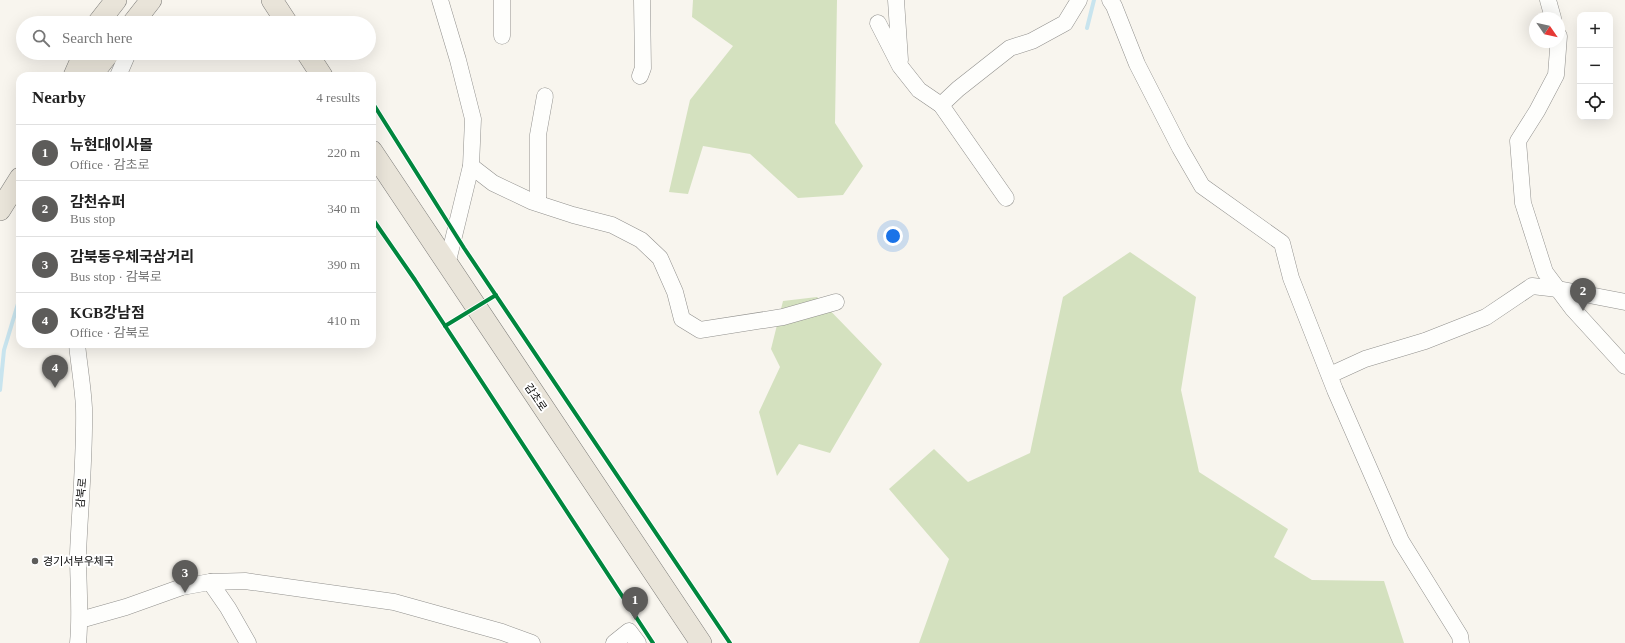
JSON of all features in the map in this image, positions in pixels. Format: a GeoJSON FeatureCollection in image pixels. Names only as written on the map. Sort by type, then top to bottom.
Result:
{"type":"FeatureCollection","features":[{"type":"Feature","properties":{"kind":"main road"},"geometry":{"type":"LineString","coordinates":[[103,16],[116,0]]}},
{"type":"Feature","properties":{"kind":"main road"},"geometry":{"type":"LineString","coordinates":[[272,0],[282,16]]}},
{"type":"Feature","properties":{"kind":"main road"},"geometry":{"type":"LineString","coordinates":[[76,72],[81,60]]}},
{"type":"Feature","properties":{"kind":"main road"},"geometry":{"type":"LineString","coordinates":[[94,72],[104,60]]}},
{"type":"Feature","properties":{"kind":"main road"},"geometry":{"type":"LineString","coordinates":[[312,60],[319,72]]}},
{"type":"Feature","properties":{"kind":"main road","name":"감초로"},"geometry":{"type":"LineString","coordinates":[[376,158],[701,643]]}},
{"type":"Feature","properties":{"kind":"main road"},"geometry":{"type":"LineString","coordinates":[[0,210],[16,184]]}},
{"type":"Feature","properties":{"kind":"street"},"geometry":{"type":"LineString","coordinates":[[440,0],[458,60],[473,119],[471,166],[447,265]]}},
{"type":"Feature","properties":{"kind":"street"},"geometry":{"type":"LineString","coordinates":[[502,0],[502,36]]}},
{"type":"Feature","properties":{"kind":"street"},"geometry":{"type":"LineString","coordinates":[[640,76],[643,68],[642,0]]}},
{"type":"Feature","properties":{"kind":"street"},"geometry":{"type":"LineString","coordinates":[[896,0],[900,66]]}},
{"type":"Feature","properties":{"kind":"street"},"geometry":{"type":"LineString","coordinates":[[941,105],[958,89],[1010,48],[1032,41],[1065,23],[1079,0]]}},
{"type":"Feature","properties":{"kind":"street"},"geometry":{"type":"LineString","coordinates":[[1548,0],[1551,12]]}},
{"type":"Feature","properties":{"kind":"street"},"geometry":{"type":"LineString","coordinates":[[1113,2],[1137,64],[1180,148],[1202,186],[1282,243],[1291,278],[1330,375],[1401,541],[1460,636],[1461,643]]}},
{"type":"Feature","properties":{"kind":"street"},"geometry":{"type":"LineString","coordinates":[[878,23],[900,66],[920,90],[941,105],[1006,198]]}},
{"type":"Feature","properties":{"kind":"street"},"geometry":{"type":"LineString","coordinates":[[1558,48],[1556,75],[1537,111],[1518,141],[1523,203],[1546,272],[1572,308],[1625,366]]}},
{"type":"Feature","properties":{"kind":"street"},"geometry":{"type":"LineString","coordinates":[[120,72],[125,60]]}},
{"type":"Feature","properties":{"kind":"street"},"geometry":{"type":"LineString","coordinates":[[538,203],[538,135],[545,96]]}},
{"type":"Feature","properties":{"kind":"street"},"geometry":{"type":"LineString","coordinates":[[471,166],[493,183],[538,203],[612,226],[641,240],[660,258],[675,292],[682,319],[700,330],[783,317],[836,302]]}},
{"type":"Feature","properties":{"kind":"street"},"geometry":{"type":"LineString","coordinates":[[1330,375],[1365,359],[1425,341],[1486,317],[1532,286],[1558,289],[1625,302]]}},
{"type":"Feature","properties":{"kind":"street","name":"감북로"},"geometry":{"type":"LineString","coordinates":[[77,348],[84,406],[83,472],[78,570],[80,620],[78,643]]}},
{"type":"Feature","properties":{"kind":"street"},"geometry":{"type":"LineString","coordinates":[[80,620],[126,607],[182,587],[210,582],[245,581],[394,602],[502,632],[532,643]]}},
{"type":"Feature","properties":{"kind":"street"},"geometry":{"type":"LineString","coordinates":[[210,582],[228,608],[248,643]]}},
{"type":"Feature","properties":{"kind":"street"},"geometry":{"type":"LineString","coordinates":[[614,643],[629,631],[638,643]]}},
{"type":"Feature","properties":{"kind":"green space"},"geometry":{"type":"Polygon","coordinates":[[[693,0],[837,0],[835,123],[863,166],[843,195],[798,198],[750,154],[703,146],[688,194],[669,192],[690,100],[733,46],[692,17],[693,0]]]}},
{"type":"Feature","properties":{"kind":"green space"},"geometry":{"type":"Polygon","coordinates":[[[1130,252],[1196,297],[1181,390],[1199,472],[1288,529],[1274,557],[1312,580],[1384,581],[1404,643],[919,643],[949,559],[889,489],[934,449],[968,482],[1030,453],[1063,297],[1130,252]]]}},
{"type":"Feature","properties":{"kind":"green space"},"geometry":{"type":"Polygon","coordinates":[[[817,297],[882,364],[830,453],[799,444],[777,476],[759,412],[780,367],[771,349],[783,301],[817,297]]]}},
{"type":"Feature","properties":{"kind":"waterway"},"geometry":{"type":"LineString","coordinates":[[1087,28],[1094,0]]}},
{"type":"Feature","properties":{"kind":"waterway"},"geometry":{"type":"LineString","coordinates":[[0,390],[4,350],[16,310]]}},
{"type":"Feature","properties":{"kind":"cycle path"},"geometry":{"type":"LineString","coordinates":[[376,108],[464,248],[730,643]]}},
{"type":"Feature","properties":{"kind":"cycle path"},"geometry":{"type":"LineString","coordinates":[[376,224],[415,280],[653,643]]}},
{"type":"Feature","properties":{"kind":"cycle path"},"geometry":{"type":"LineString","coordinates":[[445,326],[496,295]]}},
{"type":"Feature","properties":{"kind":"place","name":"감천슈퍼"},"geometry":{"type":"Point","coordinates":[1583,311]}},
{"type":"Feature","properties":{"kind":"place","name":"KGB강남점"},"geometry":{"type":"Point","coordinates":[55,388]}},
{"type":"Feature","properties":{"kind":"place","name":"경기서부우체국"},"geometry":{"type":"Point","coordinates":[35,561]}},
{"type":"Feature","properties":{"kind":"place","name":"감북동우체국삼거리"},"geometry":{"type":"Point","coordinates":[185,593]}},
{"type":"Feature","properties":{"kind":"place","name":"뉴현대이사몰"},"geometry":{"type":"Point","coordinates":[635,620]}}]}
